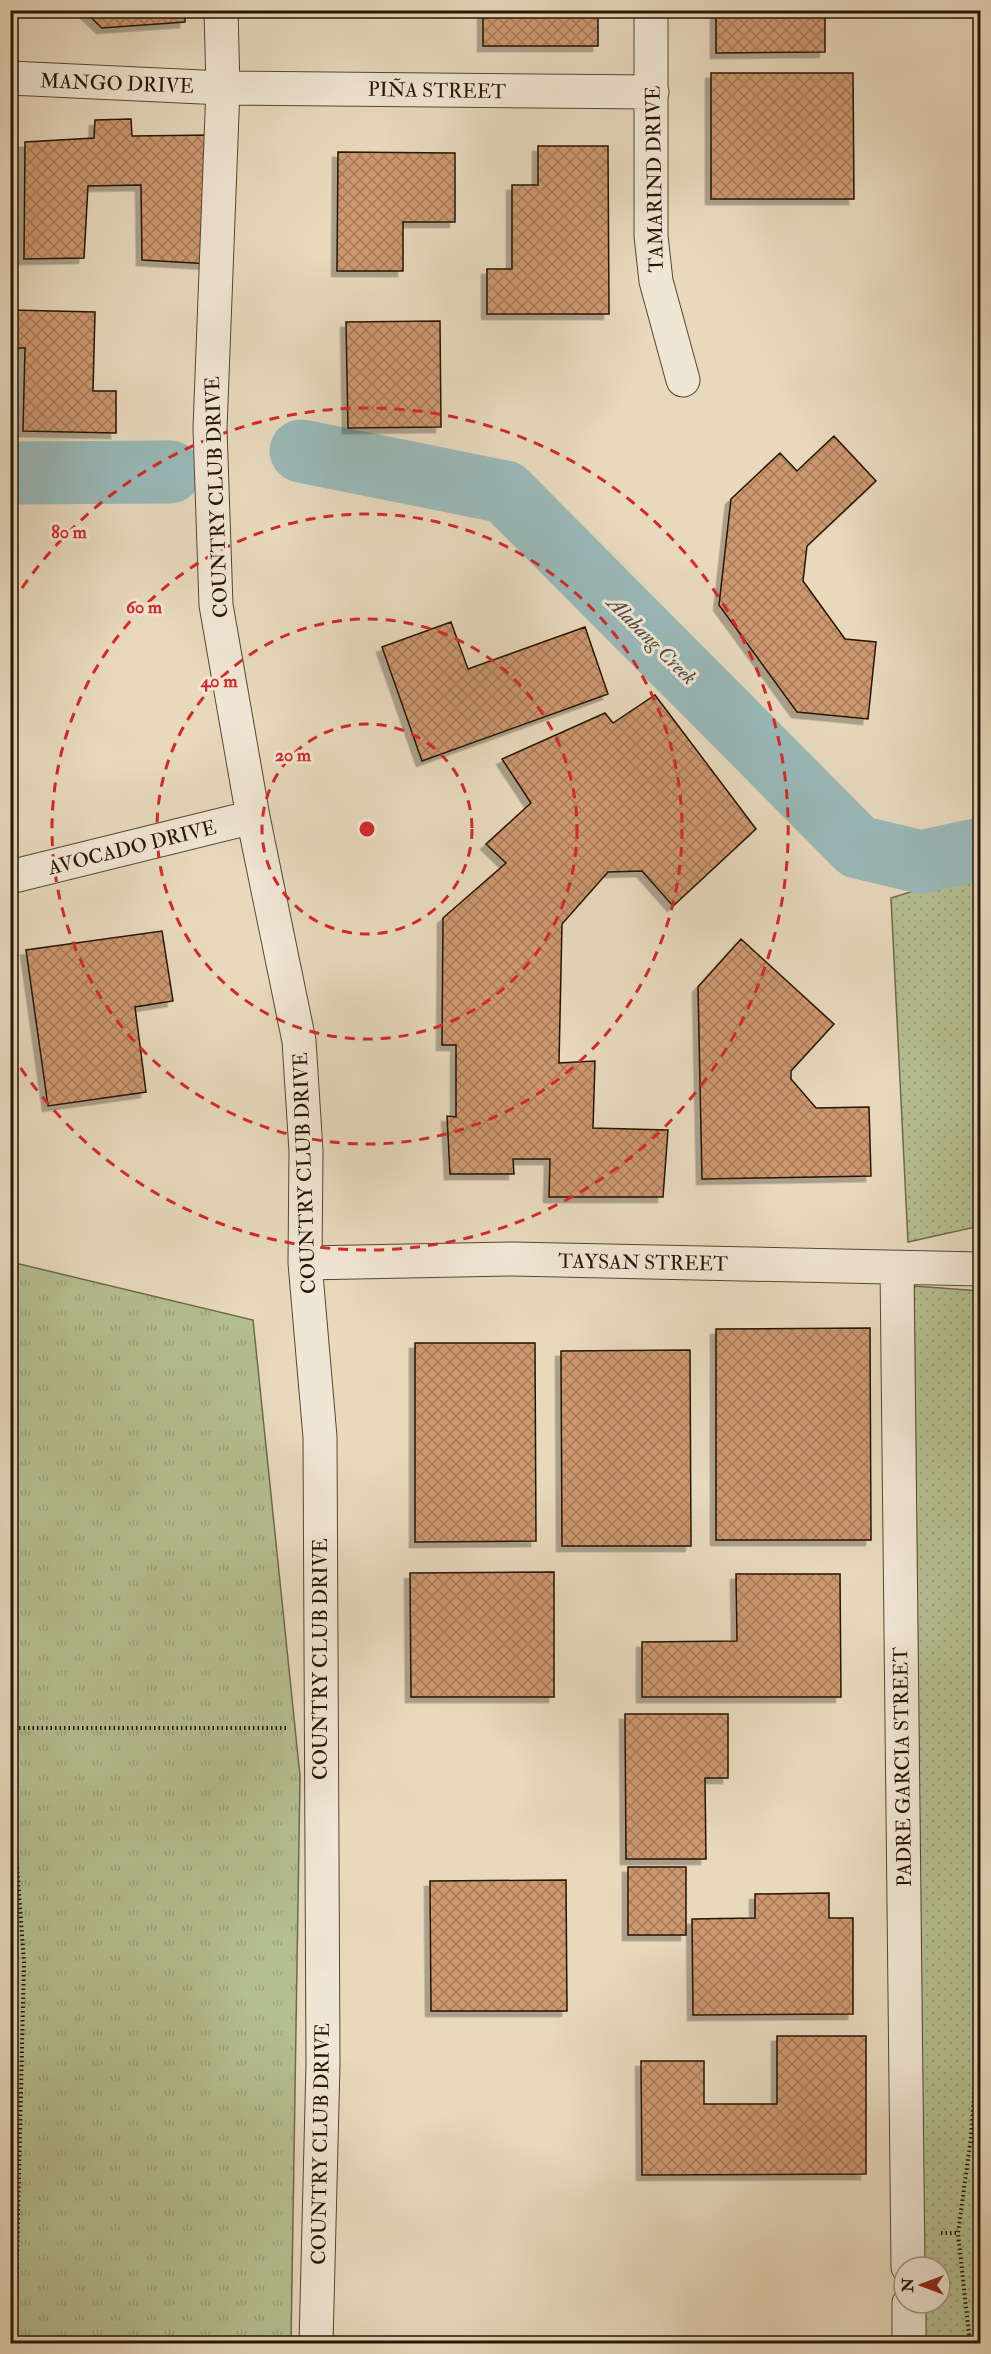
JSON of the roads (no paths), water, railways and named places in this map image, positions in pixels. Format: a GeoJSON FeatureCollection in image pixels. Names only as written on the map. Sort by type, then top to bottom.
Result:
{"type":"FeatureCollection","features":[{"type":"Feature","properties":{"kind":"street","name":"COUNTRY CLUB DRIVE"},"geometry":{"type":"LineString","coordinates":[[221,10],[223,88],[210,429],[216,605],[253,817],[299,1041],[306,1151],[305,1263],[320,1437],[323,2064],[316,2343]]}},
{"type":"Feature","properties":{"kind":"street","name":"TAMARIND DRIVE"},"geometry":{"type":"LineString","coordinates":[[651,10],[652,247],[664,315],[683,380]]}},
{"type":"Feature","properties":{"kind":"street","name":"MANGO DRIVE"},"geometry":{"type":"LineString","coordinates":[[10,78],[223,88]]}},
{"type":"Feature","properties":{"kind":"street","name":"PIÑA STREET"},"geometry":{"type":"LineString","coordinates":[[223,88],[652,92]]}},
{"type":"Feature","properties":{"kind":"street","name":"AVOCADO DRIVE"},"geometry":{"type":"LineString","coordinates":[[10,877],[253,817]]}},
{"type":"Feature","properties":{"kind":"street","name":"TAYSAN STREET"},"geometry":{"type":"LineString","coordinates":[[305,1263],[513,1259],[981,1269]]}},
{"type":"Feature","properties":{"kind":"street","name":"PADRE GARCIA STREET"},"geometry":{"type":"LineString","coordinates":[[897,1268],[908,2255]]}},
{"type":"Feature","properties":{"kind":"street"},"geometry":{"type":"LineString","coordinates":[[909,2315],[909,2343]]}},
{"type":"Feature","properties":{"kind":"waterway","name":"Alabang Creek"},"geometry":{"type":"LineString","coordinates":[[301,451],[505,492],[858,847],[921,862],[980,849]]}},
{"type":"Feature","properties":{"kind":"waterway","name":"Alabang Creek"},"geometry":{"type":"LineString","coordinates":[[10,473],[170,472]]}}]}
